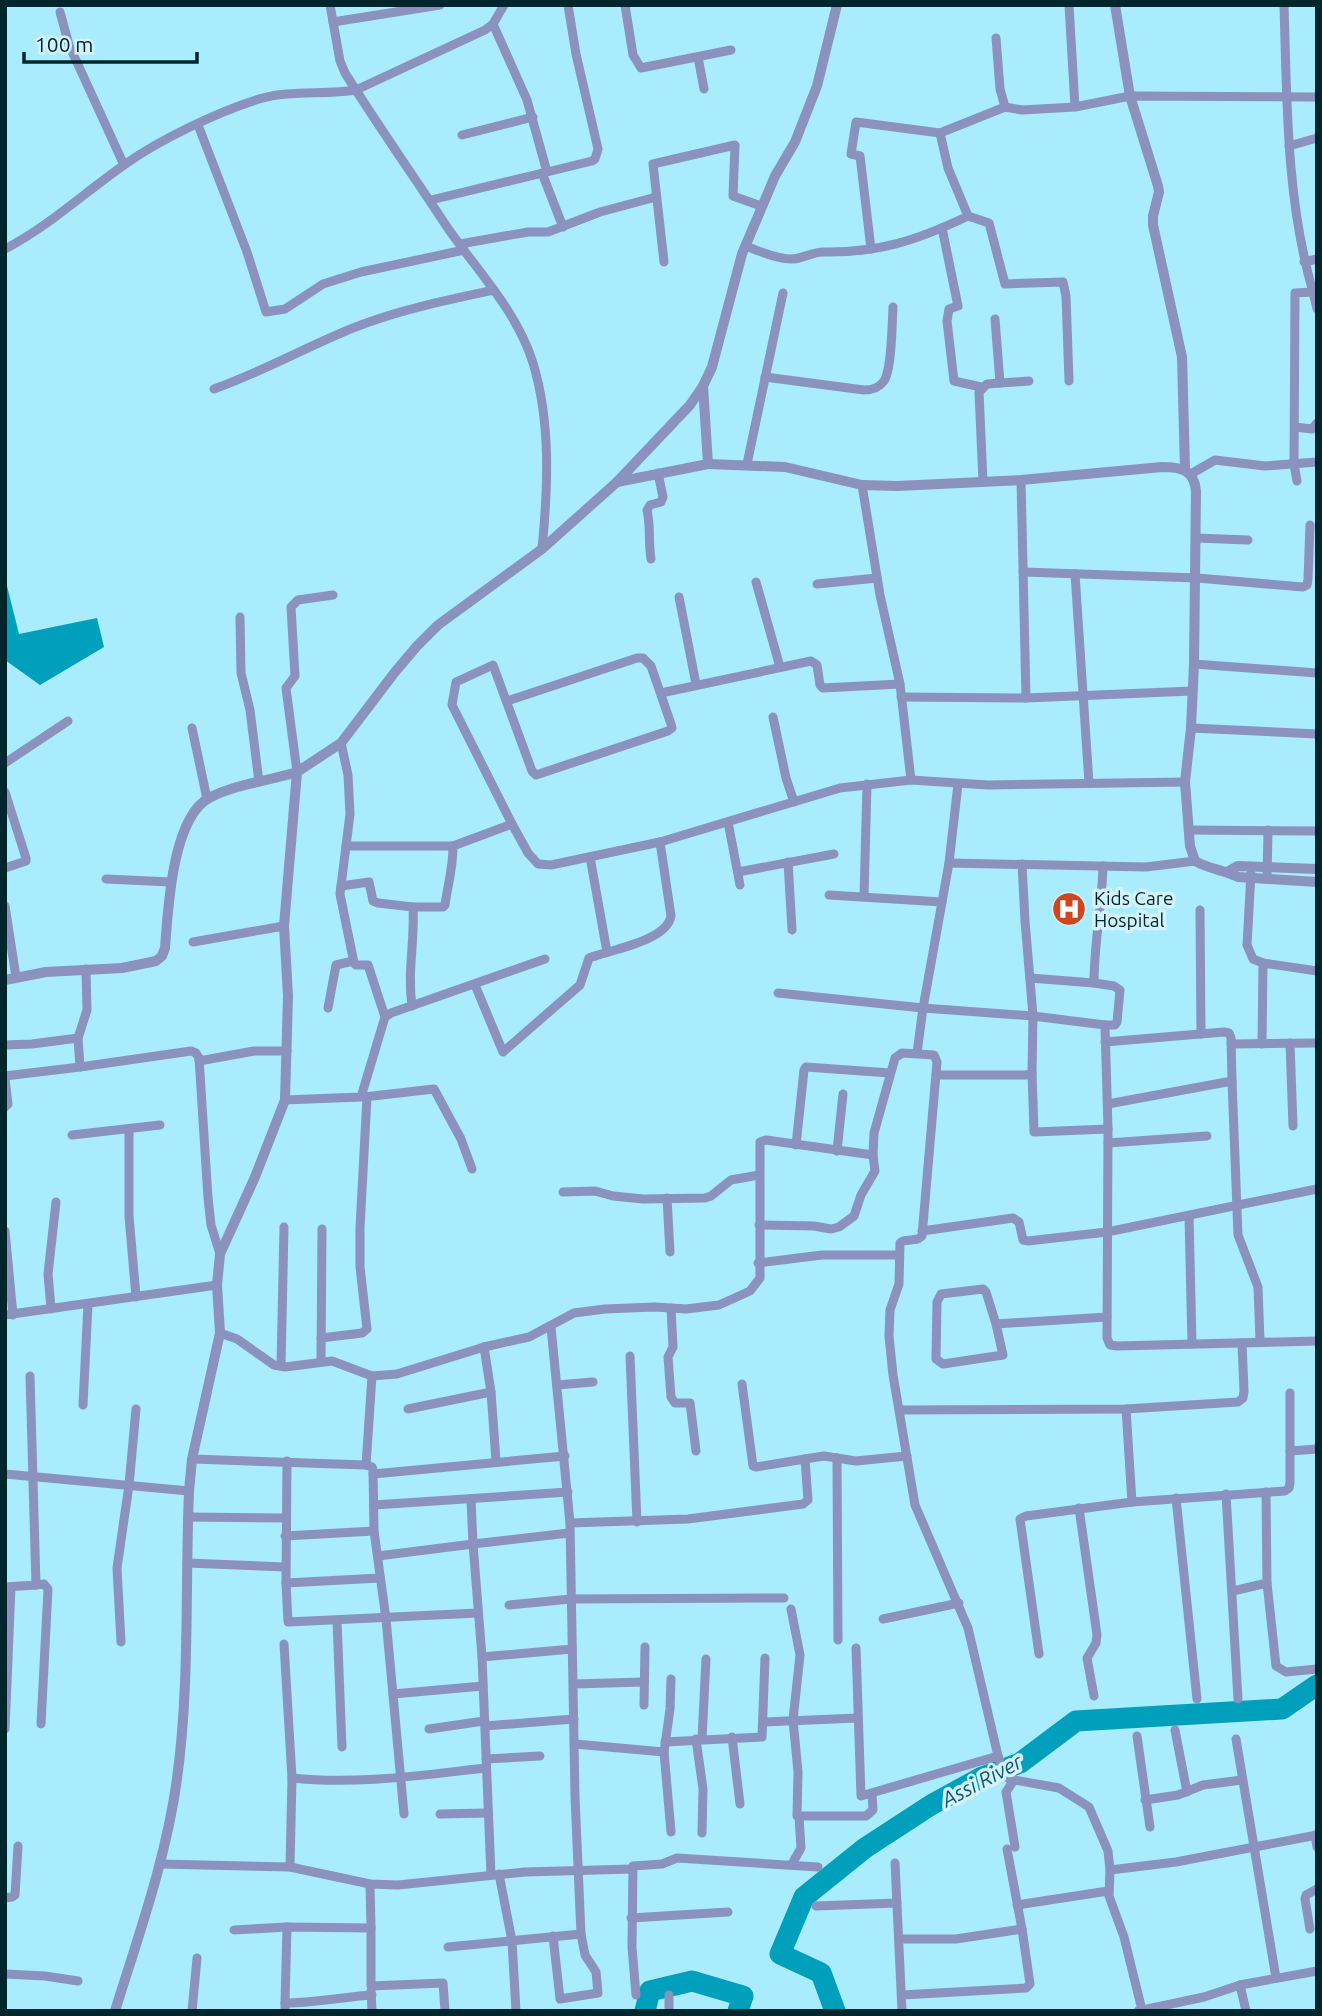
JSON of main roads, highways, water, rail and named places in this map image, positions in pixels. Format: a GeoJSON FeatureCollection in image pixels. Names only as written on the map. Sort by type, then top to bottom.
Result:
{"type":"FeatureCollection","features":[{"type":"Feature","properties":{"kind":"water"},"geometry":{"type":"Polygon","coordinates":[[[5,578],[19,634],[97,618],[104,647],[40,685],[5,660],[5,578]]]}},
{"type":"Feature","properties":{"kind":"waterway","name":"Assi River"},"geometry":{"type":"LineString","coordinates":[[835,2011],[821,1973],[780,1954],[804,1897],[865,1848],[931,1805],[982,1777],[1020,1763],[1076,1721],[1282,1709],[1317,1685]]}},
{"type":"Feature","properties":{"kind":"waterway","name":"Assi River"},"geometry":{"type":"LineString","coordinates":[[645,2011],[650,1991],[692,1981],[743,1996],[738,2011]]}},
{"type":"Feature","properties":{"kind":"place","name":"Kids Care Hospital"},"geometry":{"type":"Point","coordinates":[1069,909]}}]}
